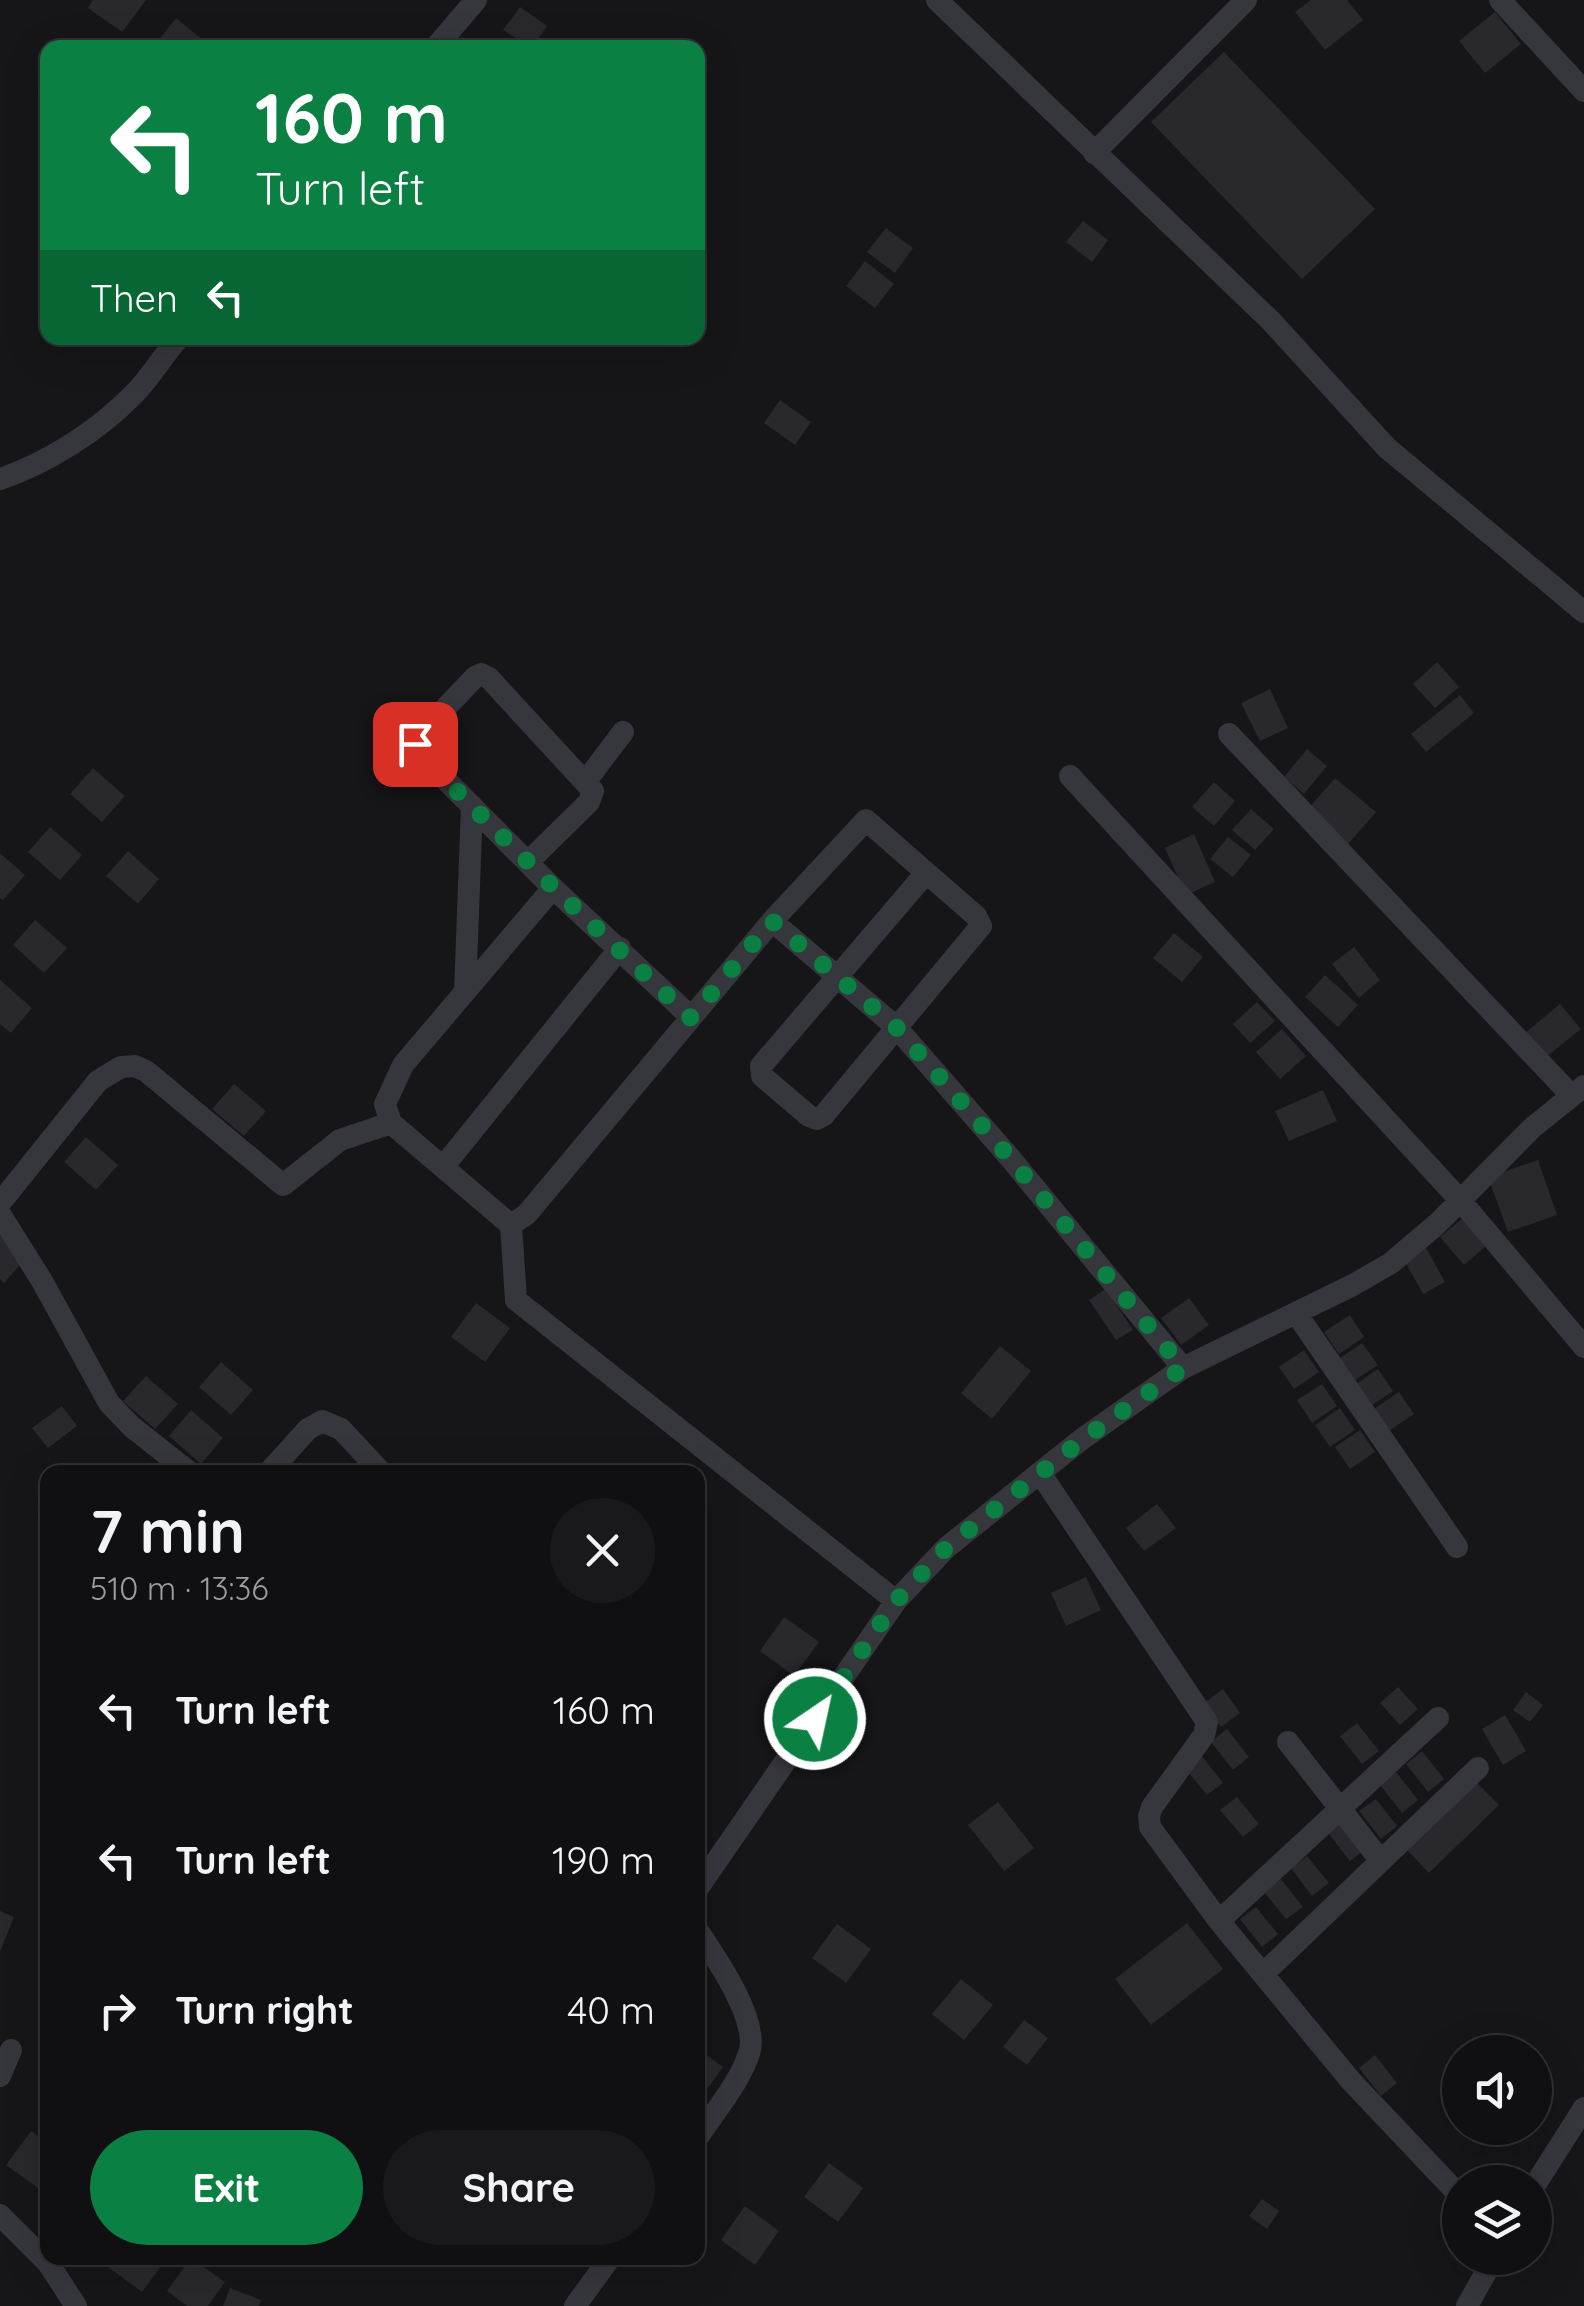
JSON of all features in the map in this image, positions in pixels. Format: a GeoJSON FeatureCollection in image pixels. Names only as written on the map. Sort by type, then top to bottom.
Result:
{"type":"FeatureCollection","features":[{"type":"Feature","properties":{"kind":"street"},"geometry":{"type":"LineString","coordinates":[[442,40],[476,0]]}},
{"type":"Feature","properties":{"kind":"street"},"geometry":{"type":"LineString","coordinates":[[936,0],[1271,321],[1387,448],[1584,612]]}},
{"type":"Feature","properties":{"kind":"street"},"geometry":{"type":"LineString","coordinates":[[1094,153],[1246,0]]}},
{"type":"Feature","properties":{"kind":"street"},"geometry":{"type":"LineString","coordinates":[[1500,0],[1584,91]]}},
{"type":"Feature","properties":{"kind":"street"},"geometry":{"type":"LineString","coordinates":[[0,479],[73,442],[102,422],[136,392],[173,345]]}},
{"type":"Feature","properties":{"kind":"street"},"geometry":{"type":"LineString","coordinates":[[528,862],[589,802],[593,791],[489,678],[481,674],[415,744],[418,752],[472,806],[528,862],[554,888],[691,1018]]}},
{"type":"Feature","properties":{"kind":"street"},"geometry":{"type":"LineString","coordinates":[[586,781],[623,732]]}},
{"type":"Feature","properties":{"kind":"street"},"geometry":{"type":"LineString","coordinates":[[705,1878],[896,1601],[946,1548],[1135,1400],[1183,1368],[1391,1263],[1532,1128],[1578,1091],[1229,734]]}},
{"type":"Feature","properties":{"kind":"street"},"geometry":{"type":"LineString","coordinates":[[1070,776],[1460,1200],[1584,1346]]}},
{"type":"Feature","properties":{"kind":"street"},"geometry":{"type":"LineString","coordinates":[[465,992],[472,806]]}},
{"type":"Feature","properties":{"kind":"street"},"geometry":{"type":"LineString","coordinates":[[511,1226],[527,1214],[772,921],[866,820],[976,916],[981,926],[824,1115],[808,1116],[762,1076],[761,1066],[926,873]]}},
{"type":"Feature","properties":{"kind":"street"},"geometry":{"type":"LineString","coordinates":[[554,888],[403,1065],[385,1104],[390,1123],[511,1226],[516,1300],[896,1601]]}},
{"type":"Feature","properties":{"kind":"street"},"geometry":{"type":"LineString","coordinates":[[772,921],[896,1027],[1183,1368]]}},
{"type":"Feature","properties":{"kind":"street"},"geometry":{"type":"LineString","coordinates":[[443,1167],[620,948]]}},
{"type":"Feature","properties":{"kind":"street"},"geometry":{"type":"LineString","coordinates":[[0,1204],[98,1080],[121,1067],[135,1066],[146,1071],[283,1185],[340,1140],[390,1123]]}},
{"type":"Feature","properties":{"kind":"street"},"geometry":{"type":"LineString","coordinates":[[0,1214],[42,1281],[108,1403],[180,1465]]}},
{"type":"Feature","properties":{"kind":"street"},"geometry":{"type":"LineString","coordinates":[[1296,1313],[1457,1547]]}},
{"type":"Feature","properties":{"kind":"street"},"geometry":{"type":"LineString","coordinates":[[275,1465],[308,1428],[322,1421],[341,1429],[374,1465]]}},
{"type":"Feature","properties":{"kind":"street"},"geometry":{"type":"LineString","coordinates":[[1040,1473],[1207,1722],[1204,1736],[1152,1806],[1149,1821],[1220,1921],[1351,2081],[1442,2177]]}},
{"type":"Feature","properties":{"kind":"street"},"geometry":{"type":"LineString","coordinates":[[1220,1921],[1438,1718]]}},
{"type":"Feature","properties":{"kind":"street"},"geometry":{"type":"LineString","coordinates":[[1288,1742],[1381,1861]]}},
{"type":"Feature","properties":{"kind":"street"},"geometry":{"type":"LineString","coordinates":[[1263,1974],[1478,1768]]}},
{"type":"Feature","properties":{"kind":"street"},"geometry":{"type":"LineString","coordinates":[[705,1941],[748,2022],[751,2036],[740,2071],[705,2126]]}},
{"type":"Feature","properties":{"kind":"street"},"geometry":{"type":"LineString","coordinates":[[0,2076],[10,2050]]}},
{"type":"Feature","properties":{"kind":"street"},"geometry":{"type":"LineString","coordinates":[[1548,2165],[1584,2108]]}},
{"type":"Feature","properties":{"kind":"street"},"geometry":{"type":"LineString","coordinates":[[0,2214],[40,2255]]}},
{"type":"Feature","properties":{"kind":"street"},"geometry":{"type":"LineString","coordinates":[[49,2265],[76,2306]]}},
{"type":"Feature","properties":{"kind":"street"},"geometry":{"type":"LineString","coordinates":[[574,2306],[605,2265]]}},
{"type":"Feature","properties":{"kind":"street"},"geometry":{"type":"LineString","coordinates":[[1468,2306],[1485,2275]]}},
{"type":"Feature","properties":{"kind":"building"},"geometry":{"type":"Polygon","coordinates":[[[93,0],[146,0],[122,32],[88,8],[93,0]]]}},
{"type":"Feature","properties":{"kind":"building"},"geometry":{"type":"Polygon","coordinates":[[[1311,0],[1347,0],[1363,20],[1325,50],[1295,12],[1311,0]]]}},
{"type":"Feature","properties":{"kind":"building"},"geometry":{"type":"Polygon","coordinates":[[[520,7],[547,26],[537,40],[519,40],[503,30],[520,7]]]}},
{"type":"Feature","properties":{"kind":"building"},"geometry":{"type":"Polygon","coordinates":[[[1495,12],[1521,44],[1485,73],[1459,41],[1495,12]]]}},
{"type":"Feature","properties":{"kind":"building"},"geometry":{"type":"Polygon","coordinates":[[[176,18],[203,40],[159,40],[176,18]]]}},
{"type":"Feature","properties":{"kind":"building"},"geometry":{"type":"Polygon","coordinates":[[[1224,52],[1375,209],[1302,279],[1151,122],[1224,52]]]}},
{"type":"Feature","properties":{"kind":"building"},"geometry":{"type":"Polygon","coordinates":[[[1083,221],[1108,240],[1092,262],[1066,242],[1083,221]]]}},
{"type":"Feature","properties":{"kind":"building"},"geometry":{"type":"Polygon","coordinates":[[[886,228],[913,248],[895,273],[867,252],[886,228]]]}},
{"type":"Feature","properties":{"kind":"building"},"geometry":{"type":"Polygon","coordinates":[[[865,261],[894,284],[875,308],[846,286],[865,261]]]}},
{"type":"Feature","properties":{"kind":"building"},"geometry":{"type":"Polygon","coordinates":[[[780,400],[811,422],[795,445],[764,423],[780,400]]]}},
{"type":"Feature","properties":{"kind":"building"},"geometry":{"type":"Polygon","coordinates":[[[1437,662],[1459,687],[1435,708],[1413,684],[1437,662]]]}},
{"type":"Feature","properties":{"kind":"building"},"geometry":{"type":"Polygon","coordinates":[[[1270,689],[1288,728],[1260,741],[1241,703],[1270,689]]]}},
{"type":"Feature","properties":{"kind":"building"},"geometry":{"type":"Polygon","coordinates":[[[1460,695],[1474,713],[1426,752],[1411,734],[1460,695]]]}},
{"type":"Feature","properties":{"kind":"building"},"geometry":{"type":"Polygon","coordinates":[[[1307,749],[1327,766],[1304,794],[1284,777],[1307,749]]]}},
{"type":"Feature","properties":{"kind":"building"},"geometry":{"type":"Polygon","coordinates":[[[93,768],[125,796],[102,822],[70,794],[93,768]]]}},
{"type":"Feature","properties":{"kind":"building"},"geometry":{"type":"Polygon","coordinates":[[[1335,778],[1376,812],[1348,844],[1308,809],[1335,778]]]}},
{"type":"Feature","properties":{"kind":"building"},"geometry":{"type":"Polygon","coordinates":[[[1214,782],[1235,801],[1214,826],[1192,807],[1214,782]]]}},
{"type":"Feature","properties":{"kind":"building"},"geometry":{"type":"Polygon","coordinates":[[[1251,809],[1274,829],[1255,850],[1232,830],[1251,809]]]}},
{"type":"Feature","properties":{"kind":"building"},"geometry":{"type":"Polygon","coordinates":[[[50,827],[82,855],[60,880],[28,852],[50,827]]]}},
{"type":"Feature","properties":{"kind":"building"},"geometry":{"type":"Polygon","coordinates":[[[1194,834],[1215,882],[1186,895],[1165,848],[1194,834]]]}},
{"type":"Feature","properties":{"kind":"building"},"geometry":{"type":"Polygon","coordinates":[[[1228,837],[1251,855],[1233,877],[1210,859],[1228,837]]]}},
{"type":"Feature","properties":{"kind":"building"},"geometry":{"type":"Polygon","coordinates":[[[128,851],[159,879],[138,904],[106,876],[128,851]]]}},
{"type":"Feature","properties":{"kind":"building"},"geometry":{"type":"Polygon","coordinates":[[[0,853],[25,875],[3,900],[0,898],[0,853]]]}},
{"type":"Feature","properties":{"kind":"building"},"geometry":{"type":"Polygon","coordinates":[[[35,920],[67,948],[44,973],[13,945],[35,920]]]}},
{"type":"Feature","properties":{"kind":"building"},"geometry":{"type":"Polygon","coordinates":[[[1174,933],[1203,957],[1182,982],[1153,958],[1174,933]]]}},
{"type":"Feature","properties":{"kind":"building"},"geometry":{"type":"Polygon","coordinates":[[[1354,947],[1380,980],[1359,998],[1332,964],[1354,947]]]}},
{"type":"Feature","properties":{"kind":"building"},"geometry":{"type":"Polygon","coordinates":[[[1325,975],[1358,1005],[1338,1027],[1305,997],[1325,975]]]}},
{"type":"Feature","properties":{"kind":"building"},"geometry":{"type":"Polygon","coordinates":[[[0,980],[32,1008],[11,1033],[0,1024],[0,980]]]}},
{"type":"Feature","properties":{"kind":"building"},"geometry":{"type":"Polygon","coordinates":[[[1257,1002],[1275,1021],[1250,1043],[1233,1024],[1257,1002]]]}},
{"type":"Feature","properties":{"kind":"building"},"geometry":{"type":"Polygon","coordinates":[[[1560,1004],[1581,1029],[1546,1057],[1525,1033],[1560,1004]]]}},
{"type":"Feature","properties":{"kind":"building"},"geometry":{"type":"Polygon","coordinates":[[[1282,1029],[1306,1056],[1280,1079],[1256,1052],[1282,1029]]]}},
{"type":"Feature","properties":{"kind":"building"},"geometry":{"type":"Polygon","coordinates":[[[234,1084],[266,1111],[244,1136],[212,1109],[234,1084]]]}},
{"type":"Feature","properties":{"kind":"building"},"geometry":{"type":"Polygon","coordinates":[[[1323,1090],[1337,1121],[1289,1141],[1275,1111],[1323,1090]]]}},
{"type":"Feature","properties":{"kind":"building"},"geometry":{"type":"Polygon","coordinates":[[[86,1137],[118,1165],[96,1190],[64,1162],[86,1137]]]}},
{"type":"Feature","properties":{"kind":"building"},"geometry":{"type":"Polygon","coordinates":[[[1538,1160],[1557,1215],[1508,1232],[1488,1177],[1538,1160]]]}},
{"type":"Feature","properties":{"kind":"building"},"geometry":{"type":"Polygon","coordinates":[[[1463,1218],[1487,1245],[1464,1265],[1440,1237],[1463,1218]]]}},
{"type":"Feature","properties":{"kind":"building"},"geometry":{"type":"Polygon","coordinates":[[[0,1235],[26,1258],[4,1283],[0,1279],[0,1235]]]}},
{"type":"Feature","properties":{"kind":"building"},"geometry":{"type":"Polygon","coordinates":[[[1425,1246],[1445,1282],[1423,1294],[1403,1258],[1425,1246]]]}},
{"type":"Feature","properties":{"kind":"building"},"geometry":{"type":"Polygon","coordinates":[[[1106,1289],[1133,1330],[1116,1340],[1089,1300],[1106,1289]]]}},
{"type":"Feature","properties":{"kind":"building"},"geometry":{"type":"Polygon","coordinates":[[[1189,1298],[1209,1325],[1181,1345],[1161,1318],[1189,1298]]]}},
{"type":"Feature","properties":{"kind":"building"},"geometry":{"type":"Polygon","coordinates":[[[476,1303],[510,1328],[485,1362],[451,1337],[476,1303]]]}},
{"type":"Feature","properties":{"kind":"building"},"geometry":{"type":"Polygon","coordinates":[[[1350,1315],[1364,1337],[1339,1354],[1324,1332],[1350,1315]]]}},
{"type":"Feature","properties":{"kind":"building"},"geometry":{"type":"Polygon","coordinates":[[[1362,1343],[1378,1365],[1352,1382],[1337,1360],[1362,1343]]]}},
{"type":"Feature","properties":{"kind":"building"},"geometry":{"type":"Polygon","coordinates":[[[1000,1346],[1031,1371],[992,1419],[961,1393],[1000,1346]]]}},
{"type":"Feature","properties":{"kind":"building"},"geometry":{"type":"Polygon","coordinates":[[[1304,1350],[1319,1372],[1294,1389],[1279,1367],[1304,1350]]]}},
{"type":"Feature","properties":{"kind":"building"},"geometry":{"type":"Polygon","coordinates":[[[221,1362],[253,1390],[231,1415],[199,1387],[221,1362]]]}},
{"type":"Feature","properties":{"kind":"building"},"geometry":{"type":"Polygon","coordinates":[[[1378,1369],[1393,1391],[1368,1408],[1353,1386],[1378,1369]]]}},
{"type":"Feature","properties":{"kind":"building"},"geometry":{"type":"Polygon","coordinates":[[[146,1376],[178,1404],[155,1429],[123,1401],[146,1376]]]}},
{"type":"Feature","properties":{"kind":"building"},"geometry":{"type":"Polygon","coordinates":[[[1322,1384],[1337,1406],[1312,1423],[1297,1400],[1322,1384]]]}},
{"type":"Feature","properties":{"kind":"building"},"geometry":{"type":"Polygon","coordinates":[[[1399,1392],[1414,1414],[1389,1431],[1374,1409],[1399,1392]]]}},
{"type":"Feature","properties":{"kind":"building"},"geometry":{"type":"Polygon","coordinates":[[[62,1406],[77,1426],[48,1448],[32,1428],[62,1406]]]}},
{"type":"Feature","properties":{"kind":"building"},"geometry":{"type":"Polygon","coordinates":[[[1340,1408],[1355,1430],[1330,1447],[1315,1425],[1340,1408]]]}},
{"type":"Feature","properties":{"kind":"building"},"geometry":{"type":"Polygon","coordinates":[[[191,1410],[223,1438],[201,1464],[169,1436],[191,1410]]]}},
{"type":"Feature","properties":{"kind":"building"},"geometry":{"type":"Polygon","coordinates":[[[1360,1430],[1375,1452],[1350,1469],[1335,1447],[1360,1430]]]}},
{"type":"Feature","properties":{"kind":"building"},"geometry":{"type":"Polygon","coordinates":[[[1157,1504],[1176,1528],[1144,1551],[1126,1528],[1157,1504]]]}},
{"type":"Feature","properties":{"kind":"building"},"geometry":{"type":"Polygon","coordinates":[[[1086,1577],[1101,1610],[1066,1626],[1051,1593],[1086,1577]]]}},
{"type":"Feature","properties":{"kind":"building"},"geometry":{"type":"Polygon","coordinates":[[[784,1617],[819,1642],[794,1676],[760,1651],[784,1617]]]}},
{"type":"Feature","properties":{"kind":"building"},"geometry":{"type":"Polygon","coordinates":[[[1398,1687],[1418,1709],[1400,1725],[1380,1703],[1398,1687]]]}},
{"type":"Feature","properties":{"kind":"building"},"geometry":{"type":"Polygon","coordinates":[[[1223,1689],[1240,1713],[1221,1727],[1204,1703],[1223,1689]]]}},
{"type":"Feature","properties":{"kind":"building"},"geometry":{"type":"Polygon","coordinates":[[[1526,1692],[1543,1705],[1530,1722],[1513,1710],[1526,1692]]]}},
{"type":"Feature","properties":{"kind":"building"},"geometry":{"type":"Polygon","coordinates":[[[1505,1715],[1526,1751],[1503,1765],[1482,1729],[1505,1715]]]}},
{"type":"Feature","properties":{"kind":"building"},"geometry":{"type":"Polygon","coordinates":[[[1357,1723],[1379,1751],[1362,1764],[1340,1736],[1357,1723]]]}},
{"type":"Feature","properties":{"kind":"building"},"geometry":{"type":"Polygon","coordinates":[[[1227,1729],[1249,1757],[1233,1770],[1211,1742],[1227,1729]]]}},
{"type":"Feature","properties":{"kind":"building"},"geometry":{"type":"Polygon","coordinates":[[[1422,1751],[1444,1779],[1428,1792],[1406,1764],[1422,1751]]]}},
{"type":"Feature","properties":{"kind":"building"},"geometry":{"type":"Polygon","coordinates":[[[1201,1755],[1223,1783],[1207,1795],[1185,1768],[1201,1755]]]}},
{"type":"Feature","properties":{"kind":"building"},"geometry":{"type":"Polygon","coordinates":[[[1396,1772],[1418,1800],[1402,1813],[1380,1785],[1396,1772]]]}},
{"type":"Feature","properties":{"kind":"building"},"geometry":{"type":"Polygon","coordinates":[[[1476,1782],[1499,1805],[1429,1873],[1406,1849],[1476,1782]]]}},
{"type":"Feature","properties":{"kind":"building"},"geometry":{"type":"Polygon","coordinates":[[[1237,1797],[1259,1824],[1243,1837],[1220,1810],[1237,1797]]]}},
{"type":"Feature","properties":{"kind":"building"},"geometry":{"type":"Polygon","coordinates":[[[1376,1799],[1397,1826],[1381,1839],[1359,1811],[1376,1799]]]}},
{"type":"Feature","properties":{"kind":"building"},"geometry":{"type":"Polygon","coordinates":[[[998,1802],[1034,1848],[1004,1871],[968,1825],[998,1802]]]}},
{"type":"Feature","properties":{"kind":"building"},"geometry":{"type":"Polygon","coordinates":[[[1345,1820],[1367,1848],[1350,1861],[1328,1833],[1345,1820]]]}},
{"type":"Feature","properties":{"kind":"building"},"geometry":{"type":"Polygon","coordinates":[[[1307,1856],[1329,1883],[1312,1896],[1291,1868],[1307,1856]]]}},
{"type":"Feature","properties":{"kind":"building"},"geometry":{"type":"Polygon","coordinates":[[[1281,1879],[1303,1907],[1286,1919],[1264,1892],[1281,1879]]]}},
{"type":"Feature","properties":{"kind":"building"},"geometry":{"type":"Polygon","coordinates":[[[1256,1907],[1278,1934],[1262,1947],[1240,1919],[1256,1907]]]}},
{"type":"Feature","properties":{"kind":"building"},"geometry":{"type":"Polygon","coordinates":[[[0,1911],[14,1917],[0,1952],[0,1911]]]}},
{"type":"Feature","properties":{"kind":"building"},"geometry":{"type":"Polygon","coordinates":[[[1187,1923],[1223,1969],[1151,2025],[1115,1979],[1187,1923]]]}},
{"type":"Feature","properties":{"kind":"building"},"geometry":{"type":"Polygon","coordinates":[[[837,1924],[871,1949],[846,1983],[812,1958],[837,1924]]]}},
{"type":"Feature","properties":{"kind":"building"},"geometry":{"type":"Polygon","coordinates":[[[961,1979],[993,2005],[964,2040],[932,2014],[961,1979]]]}},
{"type":"Feature","properties":{"kind":"building"},"geometry":{"type":"Polygon","coordinates":[[[1024,2020],[1048,2038],[1027,2065],[1003,2047],[1024,2020]]]}},
{"type":"Feature","properties":{"kind":"building"},"geometry":{"type":"Polygon","coordinates":[[[705,2054],[723,2067],[705,2092],[705,2054]]]}},
{"type":"Feature","properties":{"kind":"building"},"geometry":{"type":"Polygon","coordinates":[[[1375,2055],[1397,2083],[1381,2096],[1359,2068],[1375,2055]]]}},
{"type":"Feature","properties":{"kind":"building"},"geometry":{"type":"Polygon","coordinates":[[[31,2131],[40,2137],[40,2189],[6,2165],[31,2131]]]}},
{"type":"Feature","properties":{"kind":"building"},"geometry":{"type":"Polygon","coordinates":[[[829,2163],[863,2188],[838,2222],[804,2197],[829,2163]]]}},
{"type":"Feature","properties":{"kind":"building"},"geometry":{"type":"Polygon","coordinates":[[[1262,2199],[1279,2211],[1267,2229],[1249,2216],[1262,2199]]]}},
{"type":"Feature","properties":{"kind":"building"},"geometry":{"type":"Polygon","coordinates":[[[745,2206],[779,2231],[755,2265],[721,2240],[745,2206]]]}},
{"type":"Feature","properties":{"kind":"building"},"geometry":{"type":"Polygon","coordinates":[[[110,2265],[162,2265],[142,2292],[110,2265]]]}},
{"type":"Feature","properties":{"kind":"building"},"geometry":{"type":"Polygon","coordinates":[[[186,2265],[201,2265],[225,2282],[208,2306],[187,2306],[167,2291],[186,2265]]]}},
{"type":"Feature","properties":{"kind":"building"},"geometry":{"type":"Polygon","coordinates":[[[230,2288],[261,2300],[259,2306],[223,2306],[230,2288]]]}},
{"type":"Feature","properties":{"kind":"route"},"geometry":{"type":"LineString","coordinates":[[415,744],[418,752],[554,888],[691,1018],[772,921],[896,1027],[1183,1368],[1082,1440],[946,1548],[896,1601],[815,1719]]}}]}
